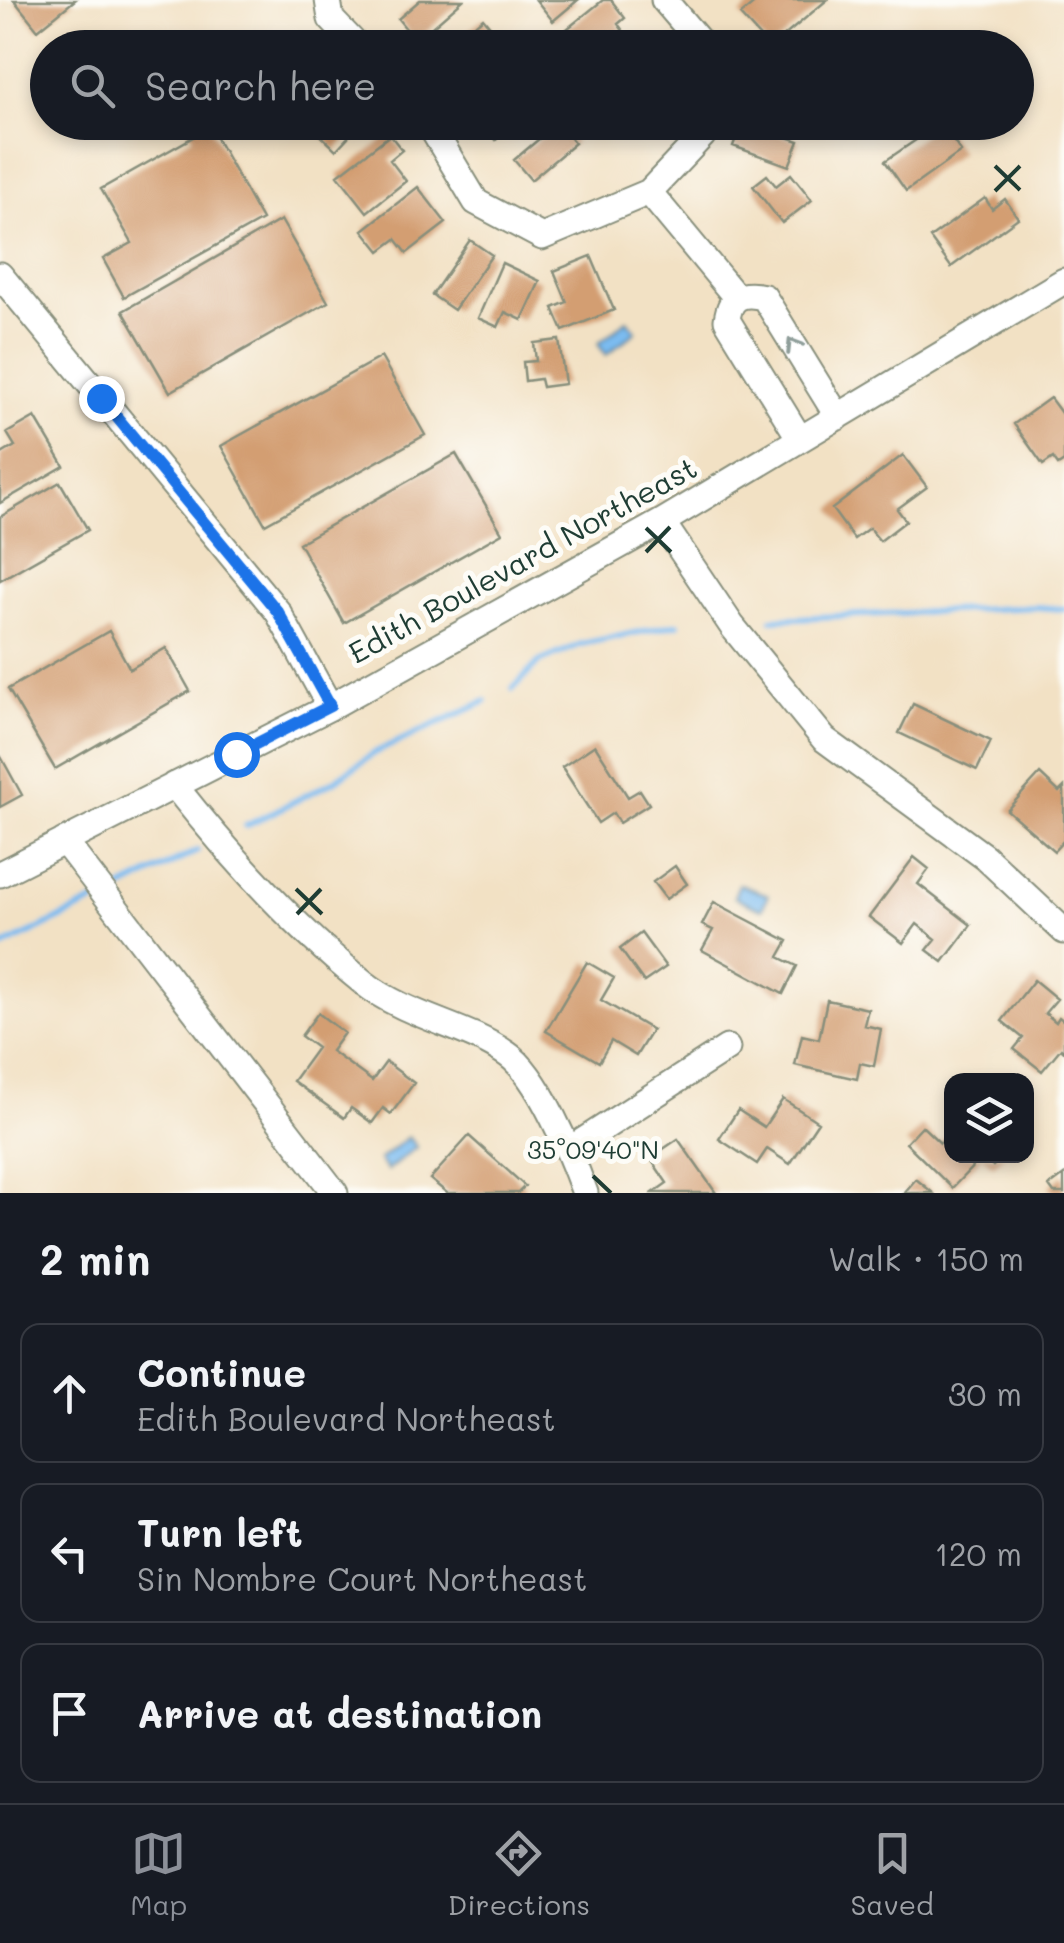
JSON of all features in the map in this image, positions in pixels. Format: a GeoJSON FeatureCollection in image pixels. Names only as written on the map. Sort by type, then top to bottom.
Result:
{"type":"FeatureCollection","features":[{"type":"Feature","properties":{"kind":"street"},"geometry":{"type":"LineString","coordinates":[[328,0],[330,18],[342,30]]}},
{"type":"Feature","properties":{"kind":"street"},"geometry":{"type":"LineString","coordinates":[[664,0],[690,30]]}},
{"type":"Feature","properties":{"kind":"street"},"geometry":{"type":"LineString","coordinates":[[439,140],[476,202],[542,237],[649,192],[699,140]]}},
{"type":"Feature","properties":{"kind":"street"},"geometry":{"type":"LineString","coordinates":[[649,192],[736,297]]}},
{"type":"Feature","properties":{"kind":"street"},"geometry":{"type":"LineString","coordinates":[[0,275],[278,612],[330,706]]}},
{"type":"Feature","properties":{"kind":"street","name":"Edith Boulevard Northeast"},"geometry":{"type":"LineString","coordinates":[[0,874],[330,706],[662,522],[1064,281]]}},
{"type":"Feature","properties":{"kind":"street"},"geometry":{"type":"LineString","coordinates":[[800,438],[728,320],[728,308],[736,297],[747,293],[764,297],[838,417]]}},
{"type":"Feature","properties":{"kind":"street"},"geometry":{"type":"LineString","coordinates":[[662,522],[732,626],[824,739],[985,856],[1064,931]]}},
{"type":"Feature","properties":{"kind":"street"},"geometry":{"type":"LineString","coordinates":[[174,785],[211,832],[298,923],[364,983],[392,1003],[510,1056],[528,1078],[569,1150],[585,1193]]}},
{"type":"Feature","properties":{"kind":"street"},"geometry":{"type":"LineString","coordinates":[[64,842],[335,1193]]}},
{"type":"Feature","properties":{"kind":"street"},"geometry":{"type":"LineString","coordinates":[[569,1150],[727,1048]]}},
{"type":"Feature","properties":{"kind":"water"},"geometry":{"type":"Polygon","coordinates":[[[627,320],[636,331],[606,355],[598,344],[627,320]]]}},
{"type":"Feature","properties":{"kind":"water"},"geometry":{"type":"Polygon","coordinates":[[[739,884],[768,895],[762,909],[734,897],[739,884]]]}},
{"type":"Feature","properties":{"kind":"water"},"geometry":{"type":"Polygon","coordinates":[[[408,1137],[416,1147],[387,1171],[379,1160],[408,1137]]]}},
{"type":"Feature","properties":{"kind":"building"},"geometry":{"type":"Polygon","coordinates":[[[14,0],[75,0],[38,30],[14,0]]]}},
{"type":"Feature","properties":{"kind":"building"},"geometry":{"type":"Polygon","coordinates":[[[420,0],[463,0],[429,30],[407,30],[398,19],[420,0]]]}},
{"type":"Feature","properties":{"kind":"building"},"geometry":{"type":"Polygon","coordinates":[[[536,0],[578,0],[553,21],[536,0]]]}},
{"type":"Feature","properties":{"kind":"building"},"geometry":{"type":"Polygon","coordinates":[[[603,0],[611,0],[625,18],[618,24],[622,30],[566,30],[603,0]]]}},
{"type":"Feature","properties":{"kind":"building"},"geometry":{"type":"Polygon","coordinates":[[[758,0],[827,0],[791,30],[754,30],[740,15],[758,0]]]}},
{"type":"Feature","properties":{"kind":"building"},"geometry":{"type":"Polygon","coordinates":[[[483,18],[493,30],[469,30],[483,18]]]}},
{"type":"Feature","properties":{"kind":"building"},"geometry":{"type":"Polygon","coordinates":[[[188,140],[217,140],[262,220],[124,297],[103,259],[132,243],[101,189],[188,140]]]}},
{"type":"Feature","properties":{"kind":"building"},"geometry":{"type":"Polygon","coordinates":[[[326,140],[345,140],[336,150],[326,140]]]}},
{"type":"Feature","properties":{"kind":"building"},"geometry":{"type":"Polygon","coordinates":[[[384,140],[394,140],[402,150],[390,160],[406,181],[367,212],[338,175],[384,140]]]}},
{"type":"Feature","properties":{"kind":"building"},"geometry":{"type":"Polygon","coordinates":[[[538,140],[575,143],[531,180],[514,160],[538,140]]]}},
{"type":"Feature","properties":{"kind":"building"},"geometry":{"type":"Polygon","coordinates":[[[735,140],[799,141],[789,166],[733,146],[735,140]]]}},
{"type":"Feature","properties":{"kind":"building"},"geometry":{"type":"Polygon","coordinates":[[[916,140],[953,140],[961,152],[906,191],[885,161],[916,140]]]}},
{"type":"Feature","properties":{"kind":"building"},"geometry":{"type":"Polygon","coordinates":[[[791,174],[812,200],[782,223],[753,186],[767,175],[776,186],[791,174]]]}},
{"type":"Feature","properties":{"kind":"building"},"geometry":{"type":"Polygon","coordinates":[[[418,187],[446,223],[407,253],[396,239],[380,251],[363,230],[418,187]]]}},
{"type":"Feature","properties":{"kind":"building"},"geometry":{"type":"Polygon","coordinates":[[[985,198],[992,209],[1005,199],[1018,218],[951,267],[930,238],[985,198]]]}},
{"type":"Feature","properties":{"kind":"building"},"geometry":{"type":"Polygon","coordinates":[[[281,220],[328,302],[170,392],[123,311],[281,220]]]}},
{"type":"Feature","properties":{"kind":"building"},"geometry":{"type":"Polygon","coordinates":[[[470,240],[492,255],[454,310],[432,295],[470,240]]]}},
{"type":"Feature","properties":{"kind":"building"},"geometry":{"type":"Polygon","coordinates":[[[591,256],[614,310],[563,331],[553,308],[567,302],[554,271],[591,256]]]}},
{"type":"Feature","properties":{"kind":"building"},"geometry":{"type":"Polygon","coordinates":[[[502,263],[540,281],[522,320],[505,312],[498,327],[478,318],[502,263]]]}},
{"type":"Feature","properties":{"kind":"building"},"geometry":{"type":"Polygon","coordinates":[[[559,340],[565,384],[542,387],[540,379],[525,381],[523,362],[536,361],[534,343],[559,340]]]}},
{"type":"Feature","properties":{"kind":"building"},"geometry":{"type":"Polygon","coordinates":[[[381,357],[425,435],[265,524],[221,446],[381,357]]]}},
{"type":"Feature","properties":{"kind":"building"},"geometry":{"type":"Polygon","coordinates":[[[1050,398],[1064,417],[1064,461],[1058,465],[1053,458],[1043,465],[1014,424],[1050,398]]]}},
{"type":"Feature","properties":{"kind":"building"},"geometry":{"type":"Polygon","coordinates":[[[35,417],[64,466],[0,503],[0,455],[15,446],[7,433],[35,417]]]}},
{"type":"Feature","properties":{"kind":"building"},"geometry":{"type":"Polygon","coordinates":[[[456,454],[502,533],[344,623],[299,543],[456,454]]]}},
{"type":"Feature","properties":{"kind":"building"},"geometry":{"type":"Polygon","coordinates":[[[903,455],[927,487],[897,509],[906,521],[880,541],[869,528],[854,539],[832,509],[903,455]]]}},
{"type":"Feature","properties":{"kind":"building"},"geometry":{"type":"Polygon","coordinates":[[[60,482],[88,530],[0,580],[0,517],[60,482]]]}},
{"type":"Feature","properties":{"kind":"building"},"geometry":{"type":"Polygon","coordinates":[[[109,631],[130,669],[166,648],[190,691],[55,769],[8,689],[109,631]]]}},
{"type":"Feature","properties":{"kind":"building"},"geometry":{"type":"Polygon","coordinates":[[[913,704],[991,741],[977,770],[899,733],[913,704]]]}},
{"type":"Feature","properties":{"kind":"building"},"geometry":{"type":"Polygon","coordinates":[[[595,745],[628,797],[640,790],[649,804],[619,823],[613,813],[598,823],[562,767],[595,745]]]}},
{"type":"Feature","properties":{"kind":"building"},"geometry":{"type":"Polygon","coordinates":[[[0,755],[22,795],[0,807],[0,755]]]}},
{"type":"Feature","properties":{"kind":"building"},"geometry":{"type":"Polygon","coordinates":[[[1040,774],[1059,792],[1064,787],[1064,840],[1054,851],[1007,810],[1040,774]]]}},
{"type":"Feature","properties":{"kind":"building"},"geometry":{"type":"Polygon","coordinates":[[[914,857],[929,869],[918,884],[971,925],[943,962],[927,950],[936,939],[917,924],[903,943],[869,917],[914,857]]]}},
{"type":"Feature","properties":{"kind":"building"},"geometry":{"type":"Polygon","coordinates":[[[675,866],[687,884],[666,899],[653,882],[675,866]]]}},
{"type":"Feature","properties":{"kind":"building"},"geometry":{"type":"Polygon","coordinates":[[[714,902],[788,941],[779,957],[797,966],[783,994],[702,950],[713,930],[702,925],[714,902]]]}},
{"type":"Feature","properties":{"kind":"building"},"geometry":{"type":"Polygon","coordinates":[[[641,933],[666,967],[644,982],[620,949],[641,933]]]}},
{"type":"Feature","properties":{"kind":"building"},"geometry":{"type":"Polygon","coordinates":[[[587,962],[614,978],[601,1000],[652,1030],[636,1056],[611,1041],[599,1062],[546,1031],[587,962]]]}},
{"type":"Feature","properties":{"kind":"building"},"geometry":{"type":"Polygon","coordinates":[[[1034,980],[1057,999],[1045,1013],[1056,1022],[1059,1017],[1064,1021],[1064,1051],[1061,1048],[1042,1071],[1014,1049],[1023,1038],[1002,1021],[1034,980]]]}},
{"type":"Feature","properties":{"kind":"building"},"geometry":{"type":"Polygon","coordinates":[[[827,1000],[868,1009],[864,1025],[881,1029],[874,1066],[860,1063],[857,1079],[795,1065],[802,1035],[819,1039],[827,1000]]]}},
{"type":"Feature","properties":{"kind":"building"},"geometry":{"type":"Polygon","coordinates":[[[318,1013],[344,1033],[331,1051],[372,1081],[386,1062],[414,1083],[391,1114],[383,1108],[372,1123],[351,1108],[344,1118],[293,1081],[317,1048],[301,1036],[318,1013]]]}},
{"type":"Feature","properties":{"kind":"building"},"geometry":{"type":"Polygon","coordinates":[[[783,1099],[818,1122],[790,1164],[767,1149],[757,1164],[719,1139],[738,1110],[764,1127],[783,1099]]]}},
{"type":"Feature","properties":{"kind":"building"},"geometry":{"type":"Polygon","coordinates":[[[922,1126],[940,1143],[944,1139],[944,1163],[976,1163],[952,1188],[906,1143],[922,1126]]]}},
{"type":"Feature","properties":{"kind":"building"},"geometry":{"type":"Polygon","coordinates":[[[469,1136],[525,1186],[518,1193],[447,1193],[430,1179],[469,1136]]]}},
{"type":"Feature","properties":{"kind":"building"},"geometry":{"type":"Polygon","coordinates":[[[678,1139],[716,1193],[653,1193],[667,1183],[650,1158],[678,1139]]]}},
{"type":"Feature","properties":{"kind":"building"},"geometry":{"type":"Polygon","coordinates":[[[1064,1175],[1064,1193],[1054,1193],[1049,1186],[1064,1175]]]}},
{"type":"Feature","properties":{"kind":"building"},"geometry":{"type":"Polygon","coordinates":[[[916,1179],[933,1193],[904,1193],[916,1179]]]}},
{"type":"Feature","properties":{"kind":"waterway"},"geometry":{"type":"LineString","coordinates":[[772,619],[1064,609]]}},
{"type":"Feature","properties":{"kind":"waterway"},"geometry":{"type":"LineString","coordinates":[[513,689],[539,662],[581,644],[678,624]]}},
{"type":"Feature","properties":{"kind":"waterway"},"geometry":{"type":"LineString","coordinates":[[246,826],[334,781],[376,752],[486,701]]}},
{"type":"Feature","properties":{"kind":"waterway"},"geometry":{"type":"LineString","coordinates":[[113,893],[197,851]]}},
{"type":"Feature","properties":{"kind":"waterway"},"geometry":{"type":"LineString","coordinates":[[0,948],[102,898]]}},
{"type":"Feature","properties":{"kind":"route"},"geometry":{"type":"LineString","coordinates":[[101,398],[278,612],[330,706],[236,754]]}}]}
